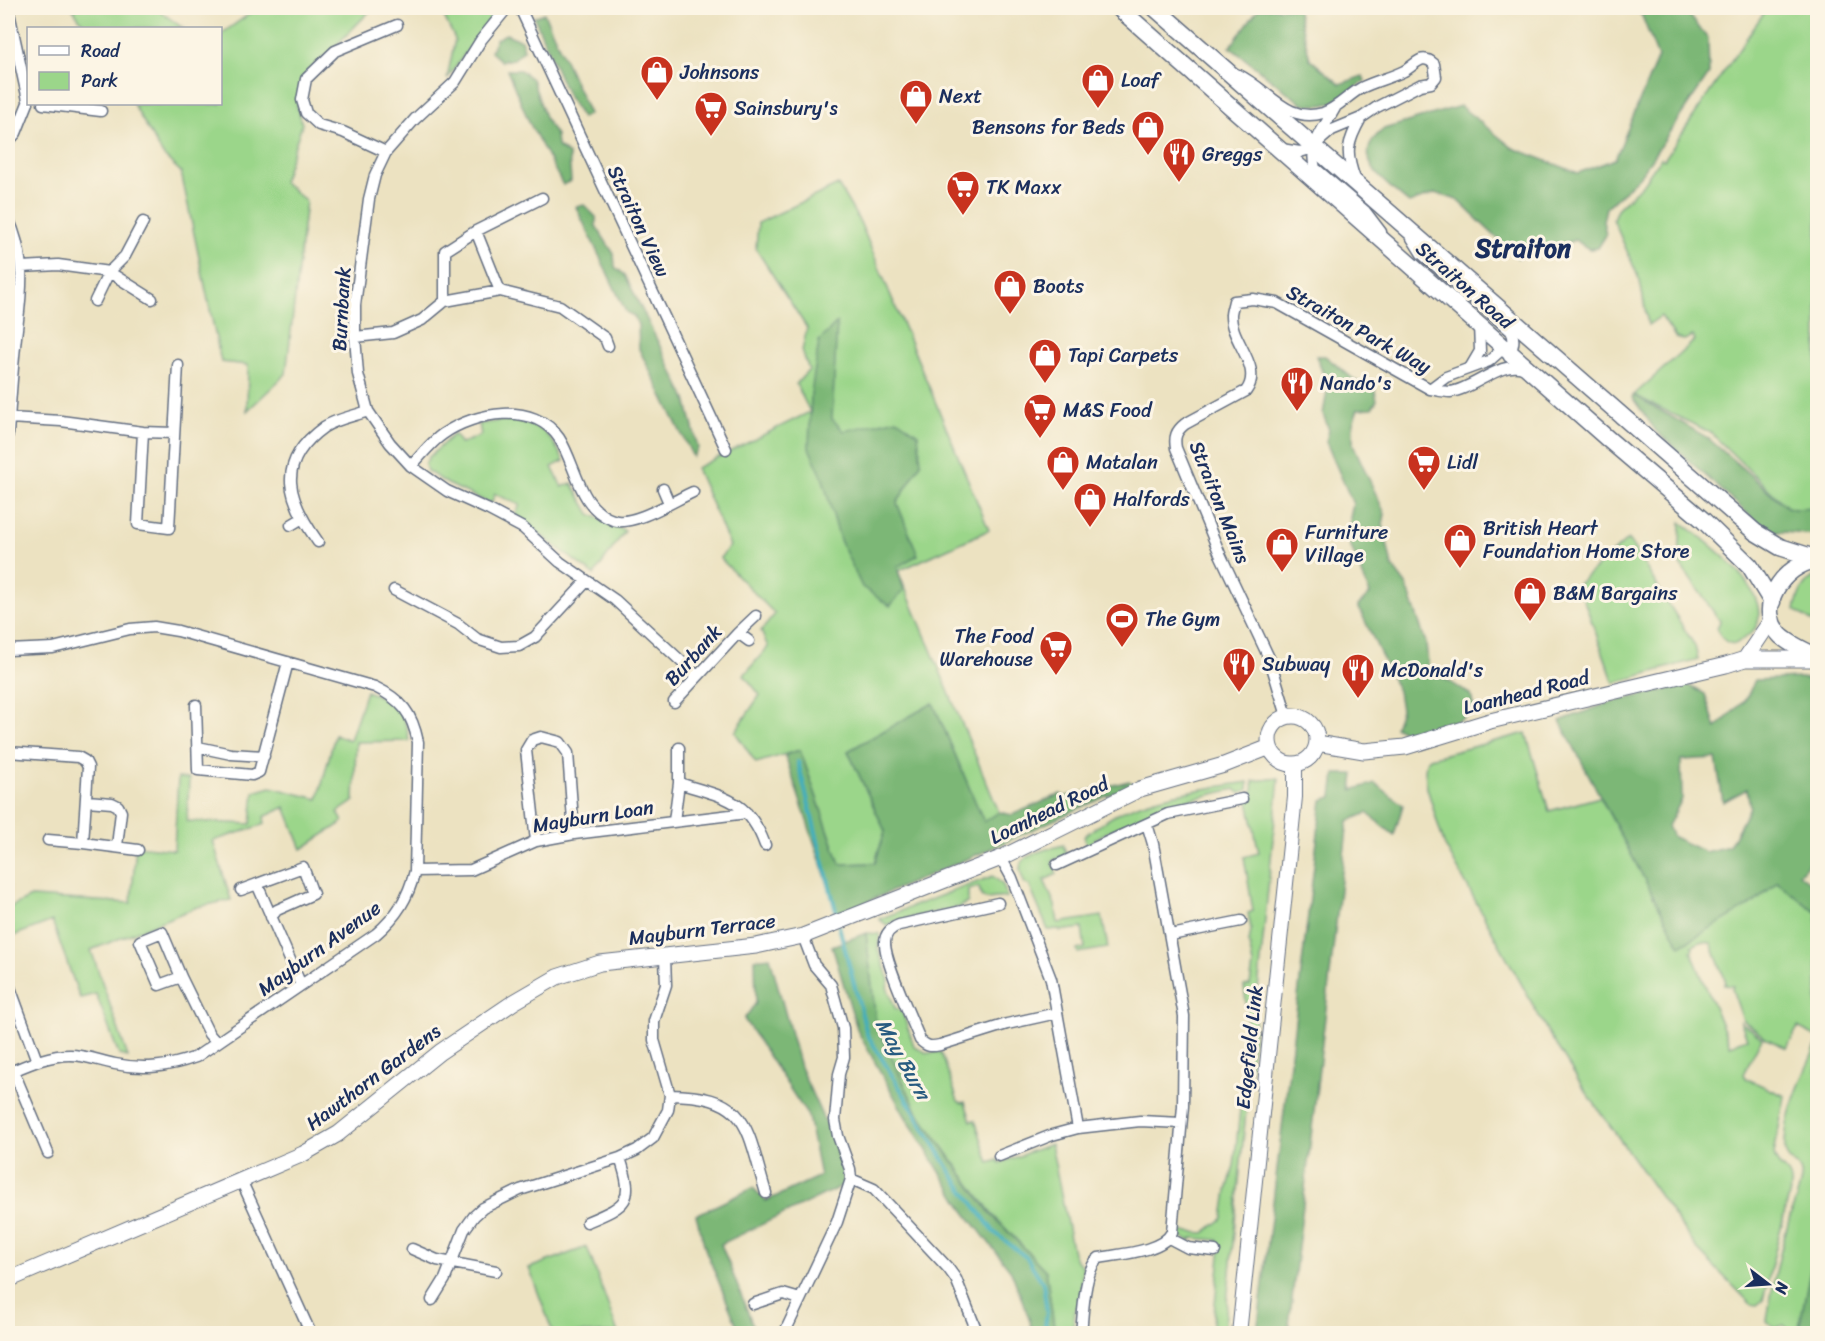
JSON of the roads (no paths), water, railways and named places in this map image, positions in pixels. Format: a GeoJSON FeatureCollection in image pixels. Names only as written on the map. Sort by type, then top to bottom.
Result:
{"type":"FeatureCollection","features":[{"type":"Feature","properties":{"kind":"main road","name":"Straiton Road"},"geometry":{"type":"LineString","coordinates":[[1119,8],[1479,324],[1510,347],[1532,371],[1703,520],[1750,566],[1772,610],[1780,635],[1818,658]]}},
{"type":"Feature","properties":{"kind":"main road","name":"Straiton Road"},"geometry":{"type":"LineString","coordinates":[[1155,8],[1755,532],[1780,548],[1818,560]]}},
{"type":"Feature","properties":{"kind":"main road","name":"Straiton Road"},"geometry":{"type":"LineString","coordinates":[[1772,610],[1776,587],[1787,573],[1805,561],[1818,560]]}},
{"type":"Feature","properties":{"kind":"main road"},"geometry":{"type":"LineString","coordinates":[[1744,658],[1772,610]]}},
{"type":"Feature","properties":{"kind":"main road","name":"Loanhead Road"},"geometry":{"type":"LineString","coordinates":[[1317,743],[1364,752],[1405,747],[1490,721],[1726,665],[1744,658],[1818,658]]}},
{"type":"Feature","properties":{"kind":"main road"},"geometry":{"type":"LineString","coordinates":[[1287,716],[1303,718],[1309,722],[1317,736],[1317,743],[1310,758],[1295,765],[1279,760],[1269,747],[1272,728],[1287,716]]}},
{"type":"Feature","properties":{"kind":"main road","name":"Loanhead Road"},"geometry":{"type":"LineString","coordinates":[[826,927],[1001,858],[1140,789],[1224,765],[1269,747]]}},
{"type":"Feature","properties":{"kind":"main road","name":"Mayburn Terrace"},"geometry":{"type":"LineString","coordinates":[[581,969],[620,960],[756,946],[803,936],[826,927]]}},
{"type":"Feature","properties":{"kind":"main road","name":"Hawthorn Gardens"},"geometry":{"type":"LineString","coordinates":[[8,1280],[303,1154],[338,1134],[440,1052],[477,1027],[557,977],[581,969]]}},
{"type":"Feature","properties":{"kind":"street"},"geometry":{"type":"LineString","coordinates":[[8,8],[27,96]]}},
{"type":"Feature","properties":{"kind":"street","name":"Burnbank"},"geometry":{"type":"LineString","coordinates":[[507,8],[481,40],[455,82],[415,119],[386,152],[375,175],[369,199],[355,305],[354,337],[358,374],[368,411],[390,443],[411,466],[447,491],[523,528],[560,562],[615,600],[697,676]]}},
{"type":"Feature","properties":{"kind":"street","name":"Straiton View"},"geometry":{"type":"LineString","coordinates":[[520,8],[726,449]]}},
{"type":"Feature","properties":{"kind":"street"},"geometry":{"type":"LineString","coordinates":[[386,152],[343,132],[319,125],[306,113],[302,99],[306,79],[335,51],[397,25]]}},
{"type":"Feature","properties":{"kind":"street"},"geometry":{"type":"LineString","coordinates":[[1281,149],[1300,152],[1315,146],[1332,130],[1361,118],[1420,85],[1428,84],[1434,80],[1437,72],[1434,64],[1423,59],[1415,62],[1411,67],[1361,88],[1335,108],[1320,130],[1315,146],[1313,161],[1315,168],[1372,219],[1390,246]]}},
{"type":"Feature","properties":{"kind":"street"},"geometry":{"type":"LineString","coordinates":[[1411,67],[1412,79],[1420,85]]}},
{"type":"Feature","properties":{"kind":"street"},"geometry":{"type":"LineString","coordinates":[[1226,69],[1253,82],[1285,109],[1296,114],[1315,115],[1335,108]]}},
{"type":"Feature","properties":{"kind":"street"},"geometry":{"type":"LineString","coordinates":[[8,142],[16,133],[27,104]]}},
{"type":"Feature","properties":{"kind":"street"},"geometry":{"type":"LineString","coordinates":[[51,105],[101,111]]}},
{"type":"Feature","properties":{"kind":"street"},"geometry":{"type":"LineString","coordinates":[[1356,184],[1349,164],[1347,147],[1361,118]]}},
{"type":"Feature","properties":{"kind":"street"},"geometry":{"type":"LineString","coordinates":[[445,301],[445,251],[476,231],[542,198]]}},
{"type":"Feature","properties":{"kind":"street"},"geometry":{"type":"LineString","coordinates":[[8,218],[14,232],[22,267],[22,289],[8,434]]}},
{"type":"Feature","properties":{"kind":"street"},"geometry":{"type":"LineString","coordinates":[[95,301],[109,272],[125,256],[142,222]]}},
{"type":"Feature","properties":{"kind":"street"},"geometry":{"type":"LineString","coordinates":[[1406,227],[1422,254],[1511,331],[1510,347],[1502,368]]}},
{"type":"Feature","properties":{"kind":"street"},"geometry":{"type":"LineString","coordinates":[[476,231],[500,291]]}},
{"type":"Feature","properties":{"kind":"street"},"geometry":{"type":"LineString","coordinates":[[22,267],[58,265],[109,272],[152,298]]}},
{"type":"Feature","properties":{"kind":"street"},"geometry":{"type":"LineString","coordinates":[[354,337],[393,333],[422,320],[445,301],[500,291],[560,306],[609,339]]}},
{"type":"Feature","properties":{"kind":"street","name":"Straiton Park Way"},"geometry":{"type":"LineString","coordinates":[[1234,301],[1253,299],[1277,303],[1431,389],[1450,392],[1485,378],[1502,368]]}},
{"type":"Feature","properties":{"kind":"street","name":"Straiton Mains"},"geometry":{"type":"LineString","coordinates":[[1234,301],[1230,316],[1252,372],[1251,385],[1246,391],[1185,424],[1177,431],[1174,439],[1220,554],[1270,660],[1287,716]]}},
{"type":"Feature","properties":{"kind":"street"},"geometry":{"type":"LineString","coordinates":[[1470,368],[1480,351],[1479,324]]}},
{"type":"Feature","properties":{"kind":"street"},"geometry":{"type":"LineString","coordinates":[[1510,347],[1519,338],[1535,340]]}},
{"type":"Feature","properties":{"kind":"street","name":"Straiton Park Way"},"geometry":{"type":"LineString","coordinates":[[1431,389],[1446,377],[1489,361],[1510,347]]}},
{"type":"Feature","properties":{"kind":"street"},"geometry":{"type":"LineString","coordinates":[[143,432],[138,524],[169,528],[178,365]]}},
{"type":"Feature","properties":{"kind":"street"},"geometry":{"type":"LineString","coordinates":[[1502,368],[1512,365],[1532,371]]}},
{"type":"Feature","properties":{"kind":"street"},"geometry":{"type":"LineString","coordinates":[[318,542],[301,519],[291,489],[294,464],[303,447],[326,426],[368,411]]}},
{"type":"Feature","properties":{"kind":"street"},"geometry":{"type":"LineString","coordinates":[[411,466],[442,434],[465,422],[491,415],[519,414],[540,420],[559,437],[590,505],[613,520],[632,521],[693,492]]}},
{"type":"Feature","properties":{"kind":"street"},"geometry":{"type":"LineString","coordinates":[[9,418],[61,421],[143,432],[174,433]]}},
{"type":"Feature","properties":{"kind":"street"},"geometry":{"type":"LineString","coordinates":[[663,489],[669,503]]}},
{"type":"Feature","properties":{"kind":"street"},"geometry":{"type":"LineString","coordinates":[[291,525],[301,519]]}},
{"type":"Feature","properties":{"kind":"street"},"geometry":{"type":"LineString","coordinates":[[394,590],[407,602],[458,624],[477,639],[501,647],[519,646],[535,637],[586,582]]}},
{"type":"Feature","properties":{"kind":"street","name":"Burbank"},"geometry":{"type":"LineString","coordinates":[[674,702],[756,616]]}},
{"type":"Feature","properties":{"kind":"street","name":"Mayburn Avenue"},"geometry":{"type":"LineString","coordinates":[[8,650],[54,648],[130,629],[154,627],[178,631],[375,687],[392,695],[406,709],[414,725],[418,742],[415,871],[411,889],[402,907],[389,923],[196,1057],[156,1068],[136,1068],[70,1055],[38,1061],[10,1072],[48,1153]]}},
{"type":"Feature","properties":{"kind":"street","name":"Burbank"},"geometry":{"type":"LineString","coordinates":[[738,633],[749,641]]}},
{"type":"Feature","properties":{"kind":"street"},"geometry":{"type":"LineString","coordinates":[[196,705],[198,770],[252,776],[259,772],[288,662]]}},
{"type":"Feature","properties":{"kind":"street"},"geometry":{"type":"LineString","coordinates":[[536,841],[526,750],[532,740],[542,736],[560,742],[568,753],[574,834]]}},
{"type":"Feature","properties":{"kind":"street"},"geometry":{"type":"LineString","coordinates":[[198,747],[231,754],[264,756]]}},
{"type":"Feature","properties":{"kind":"street","name":"Mayburn Loan"},"geometry":{"type":"LineString","coordinates":[[674,821],[679,783],[679,748]]}},
{"type":"Feature","properties":{"kind":"street"},"geometry":{"type":"LineString","coordinates":[[8,752],[78,758],[85,761],[88,767],[83,843]]}},
{"type":"Feature","properties":{"kind":"street","name":"Edgefield Link"},"geometry":{"type":"LineString","coordinates":[[1239,1334],[1295,797],[1295,765]]}},
{"type":"Feature","properties":{"kind":"street"},"geometry":{"type":"LineString","coordinates":[[679,783],[738,804],[758,827],[765,845]]}},
{"type":"Feature","properties":{"kind":"street"},"geometry":{"type":"LineString","coordinates":[[1057,865],[1168,814],[1242,799]]}},
{"type":"Feature","properties":{"kind":"street"},"geometry":{"type":"LineString","coordinates":[[87,801],[112,803],[118,806],[121,812],[117,846]]}},
{"type":"Feature","properties":{"kind":"street","name":"Mayburn Loan"},"geometry":{"type":"LineString","coordinates":[[415,871],[471,870],[536,841],[574,834],[747,813]]}},
{"type":"Feature","properties":{"kind":"street"},"geometry":{"type":"LineString","coordinates":[[1081,1334],[1089,1275],[1093,1262],[1099,1258],[1158,1246],[1169,1238],[1172,1232],[1184,1077],[1184,1016],[1171,935],[1147,824]]}},
{"type":"Feature","properties":{"kind":"street"},"geometry":{"type":"LineString","coordinates":[[48,840],[138,850]]}},
{"type":"Feature","properties":{"kind":"street"},"geometry":{"type":"LineString","coordinates":[[1001,858],[1012,878],[1047,966],[1078,1128]]}},
{"type":"Feature","properties":{"kind":"street"},"geometry":{"type":"LineString","coordinates":[[241,890],[303,867],[314,894],[278,910],[271,917]]}},
{"type":"Feature","properties":{"kind":"street"},"geometry":{"type":"LineString","coordinates":[[257,884],[301,985]]}},
{"type":"Feature","properties":{"kind":"street"},"geometry":{"type":"LineString","coordinates":[[998,903],[975,902],[898,925],[892,927],[885,939],[891,967],[920,1040],[931,1047],[1006,1024],[1057,1013]]}},
{"type":"Feature","properties":{"kind":"street"},"geometry":{"type":"LineString","coordinates":[[1171,935],[1241,921]]}},
{"type":"Feature","properties":{"kind":"street"},"geometry":{"type":"LineString","coordinates":[[181,977],[159,985],[140,941],[162,932],[181,977],[209,1034],[216,1042]]}},
{"type":"Feature","properties":{"kind":"street"},"geometry":{"type":"LineString","coordinates":[[784,1334],[837,1222],[851,1179],[835,1120],[843,1057],[843,1028],[831,985],[814,965],[803,936]]}},
{"type":"Feature","properties":{"kind":"street"},"geometry":{"type":"LineString","coordinates":[[432,1300],[445,1279],[464,1230],[474,1216],[497,1200],[530,1186],[620,1158],[637,1150],[653,1138],[668,1110],[670,1095],[654,1040],[654,1021],[666,986],[665,957]]}},
{"type":"Feature","properties":{"kind":"street"},"geometry":{"type":"LineString","coordinates":[[8,982],[38,1061]]}},
{"type":"Feature","properties":{"kind":"street"},"geometry":{"type":"LineString","coordinates":[[670,1095],[697,1095],[714,1099],[729,1107],[740,1118],[748,1135],[758,1183],[766,1193]]}},
{"type":"Feature","properties":{"kind":"street"},"geometry":{"type":"LineString","coordinates":[[999,1156],[1052,1135],[1078,1128],[1140,1120],[1181,1123]]}},
{"type":"Feature","properties":{"kind":"street"},"geometry":{"type":"LineString","coordinates":[[587,1222],[613,1211],[628,1194],[628,1181],[620,1158]]}},
{"type":"Feature","properties":{"kind":"street"},"geometry":{"type":"LineString","coordinates":[[851,1179],[874,1189],[948,1268],[956,1279],[978,1334]]}},
{"type":"Feature","properties":{"kind":"street"},"geometry":{"type":"LineString","coordinates":[[241,1180],[311,1334]]}},
{"type":"Feature","properties":{"kind":"street"},"geometry":{"type":"LineString","coordinates":[[1169,1238],[1188,1248],[1215,1251]]}},
{"type":"Feature","properties":{"kind":"street"},"geometry":{"type":"LineString","coordinates":[[412,1249],[437,1260],[496,1271]]}},
{"type":"Feature","properties":{"kind":"street"},"geometry":{"type":"LineString","coordinates":[[753,1304],[783,1294],[800,1299]]}},
{"type":"Feature","properties":{"kind":"waterway","name":"May Burn"},"geometry":{"type":"LineString","coordinates":[[798,762],[838,919]]}},
{"type":"Feature","properties":{"kind":"waterway","name":"May Burn"},"geometry":{"type":"LineString","coordinates":[[839,926],[867,1034],[954,1177],[994,1232],[1027,1258],[1043,1283],[1047,1312],[1044,1334]]}},
{"type":"Feature","properties":{"kind":"place","name":"Johnsons"},"geometry":{"type":"Point","coordinates":[657,101]}},
{"type":"Feature","properties":{"kind":"place","name":"Loaf"},"geometry":{"type":"Point","coordinates":[1098,109]}},
{"type":"Feature","properties":{"kind":"place","name":"Next"},"geometry":{"type":"Point","coordinates":[916,125]}},
{"type":"Feature","properties":{"kind":"place","name":"Sainsbury's"},"geometry":{"type":"Point","coordinates":[711,137]}},
{"type":"Feature","properties":{"kind":"place","name":"Bensons for Beds"},"geometry":{"type":"Point","coordinates":[1148,156]}},
{"type":"Feature","properties":{"kind":"place","name":"Greggs"},"geometry":{"type":"Point","coordinates":[1179,183]}},
{"type":"Feature","properties":{"kind":"place","name":"TK Maxx"},"geometry":{"type":"Point","coordinates":[963,216]}},
{"type":"Feature","properties":{"kind":"place","name":"Boots"},"geometry":{"type":"Point","coordinates":[1010,315]}},
{"type":"Feature","properties":{"kind":"place","name":"Tapi Carpets"},"geometry":{"type":"Point","coordinates":[1045,384]}},
{"type":"Feature","properties":{"kind":"place","name":"Nando's"},"geometry":{"type":"Point","coordinates":[1297,412]}},
{"type":"Feature","properties":{"kind":"place","name":"M&S Food"},"geometry":{"type":"Point","coordinates":[1040,439]}},
{"type":"Feature","properties":{"kind":"place","name":"Matalan"},"geometry":{"type":"Point","coordinates":[1063,491]}},
{"type":"Feature","properties":{"kind":"place","name":"Lidl"},"geometry":{"type":"Point","coordinates":[1424,491]}},
{"type":"Feature","properties":{"kind":"place","name":"Halfords"},"geometry":{"type":"Point","coordinates":[1090,528]}},
{"type":"Feature","properties":{"kind":"place","name":"British Heart Foundation Home Store"},"geometry":{"type":"Point","coordinates":[1460,569]}},
{"type":"Feature","properties":{"kind":"place","name":"Furniture Village"},"geometry":{"type":"Point","coordinates":[1282,573]}},
{"type":"Feature","properties":{"kind":"place","name":"B&M Bargains"},"geometry":{"type":"Point","coordinates":[1530,622]}},
{"type":"Feature","properties":{"kind":"place","name":"The Gym"},"geometry":{"type":"Point","coordinates":[1122,648]}},
{"type":"Feature","properties":{"kind":"place","name":"The Food Warehouse"},"geometry":{"type":"Point","coordinates":[1056,676]}},
{"type":"Feature","properties":{"kind":"place","name":"Subway"},"geometry":{"type":"Point","coordinates":[1239,693]}},
{"type":"Feature","properties":{"kind":"place","name":"McDonald's"},"geometry":{"type":"Point","coordinates":[1358,699]}},
{"type":"Feature","properties":{"kind":"district","name":"Straiton"},"geometry":{"type":"Point","coordinates":[1523,248]}}]}
